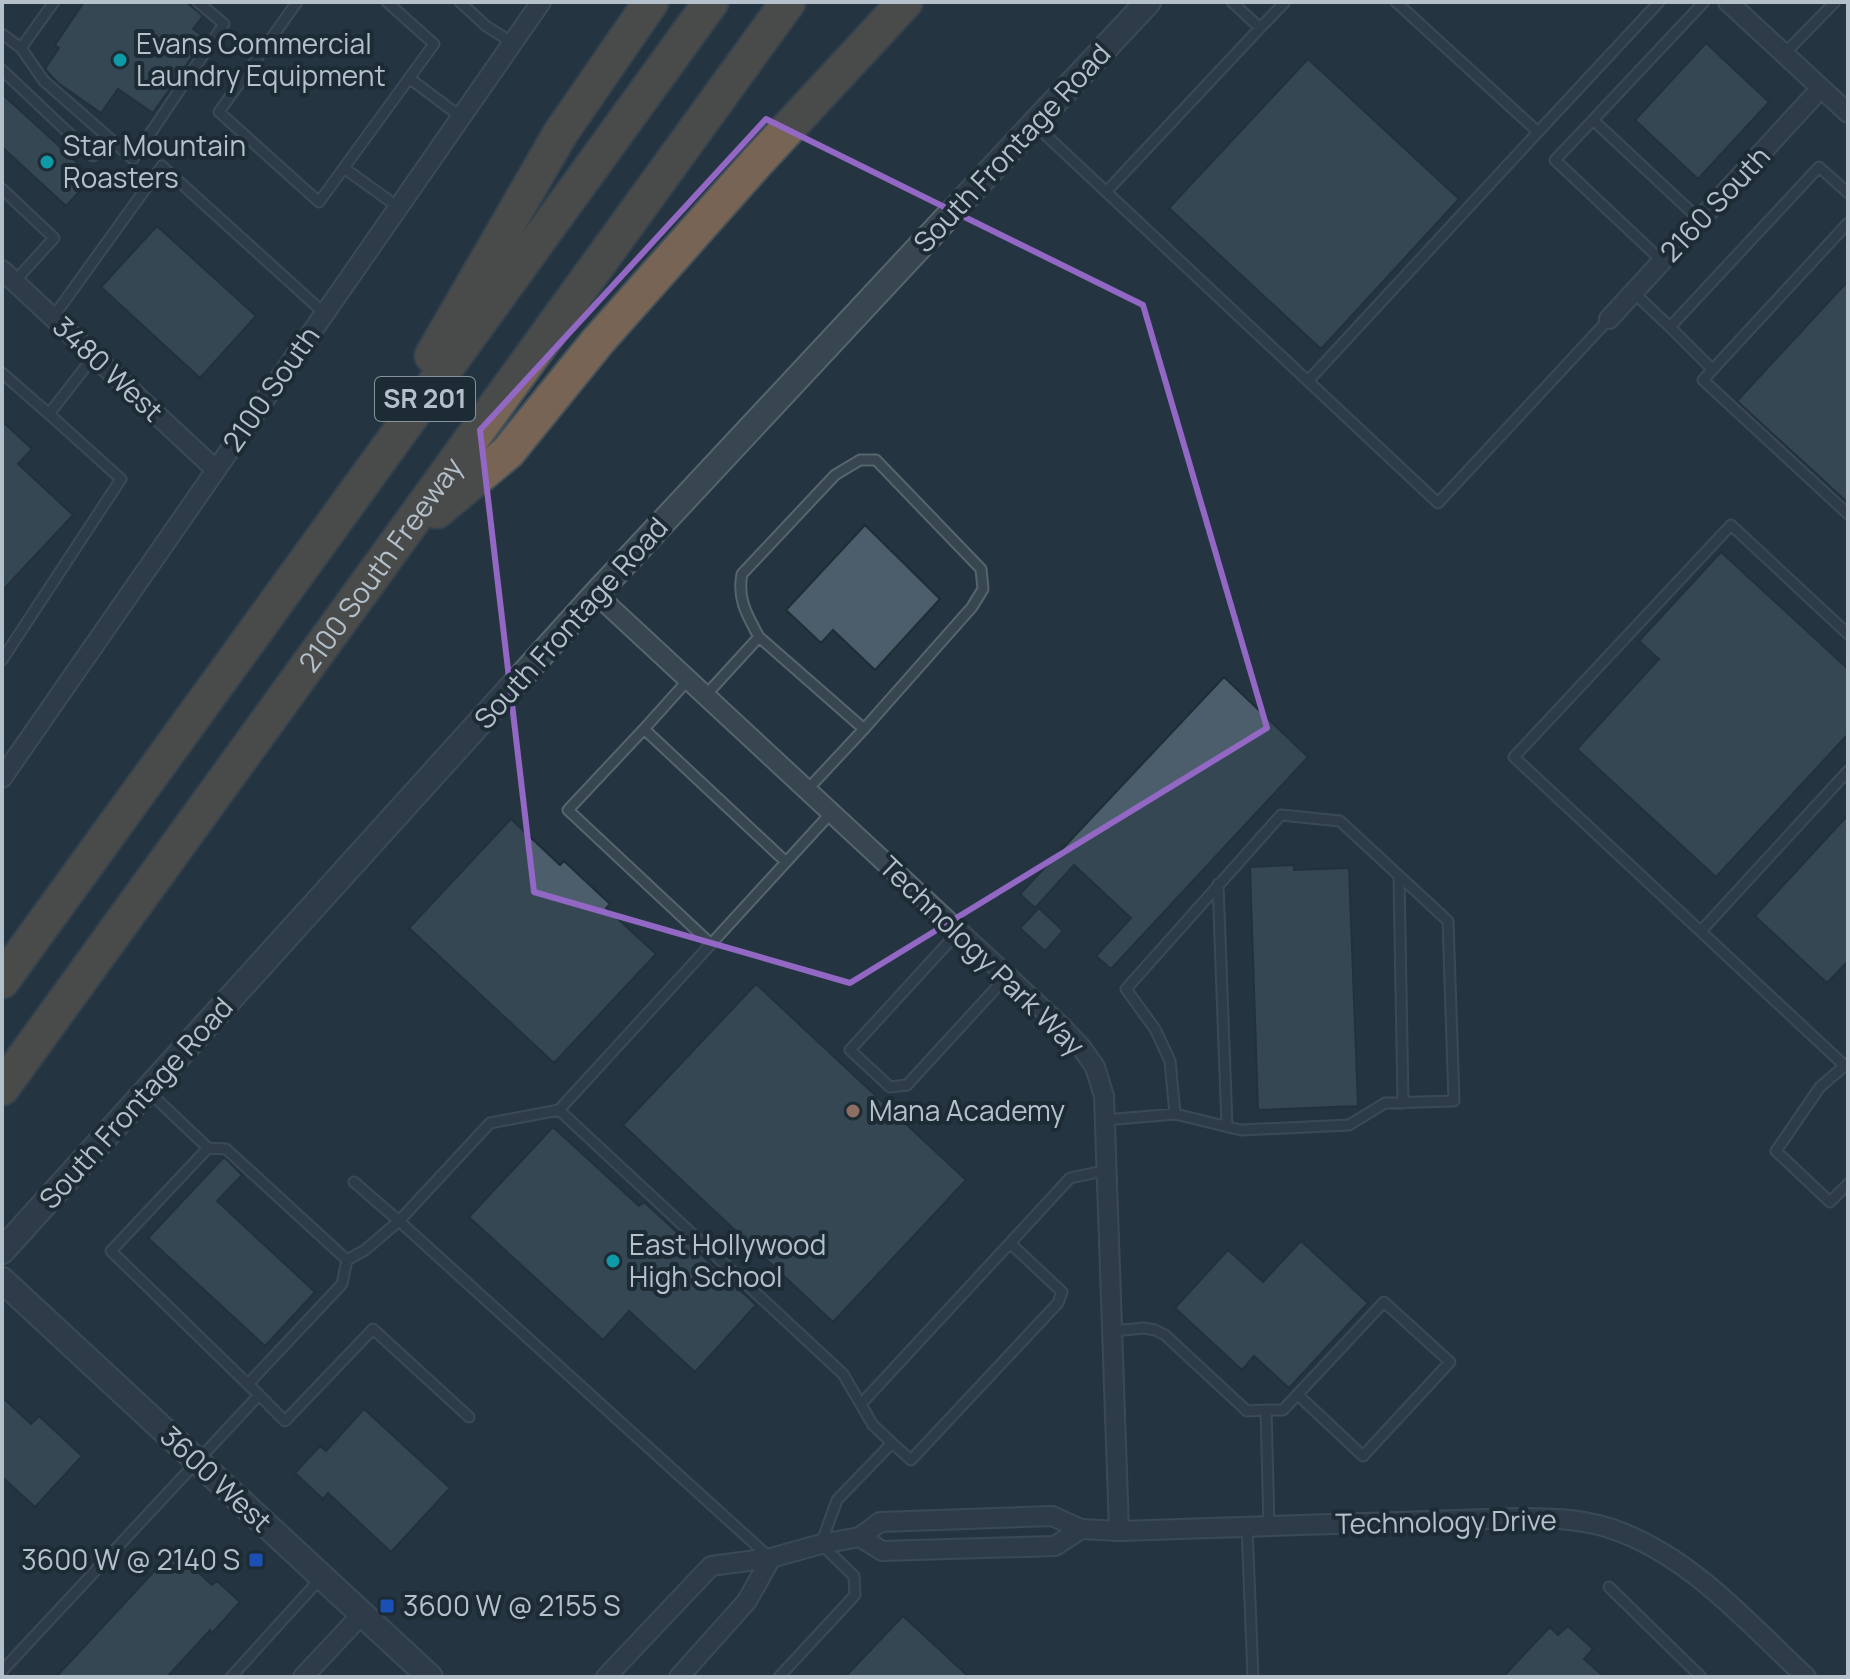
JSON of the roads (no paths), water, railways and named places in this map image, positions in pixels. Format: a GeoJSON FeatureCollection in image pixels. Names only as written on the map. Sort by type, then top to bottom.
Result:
{"type":"FeatureCollection","features":[{"type":"Feature","properties":{"kind":"highway"},"geometry":{"type":"LineString","coordinates":[[139,795],[401,410],[560,134],[651,2]]}},
{"type":"Feature","properties":{"kind":"highway","name":"SR 201"},"geometry":{"type":"LineString","coordinates":[[2,981],[711,2]]}},
{"type":"Feature","properties":{"kind":"highway","name":"2100 South Freeway"},"geometry":{"type":"LineString","coordinates":[[2,1088],[788,2]]}},
{"type":"Feature","properties":{"kind":"highway"},"geometry":{"type":"LineString","coordinates":[[397,545],[508,452],[598,341],[905,2]]}},
{"type":"Feature","properties":{"kind":"street","name":"2100 South"},"geometry":{"type":"LineString","coordinates":[[2,777],[541,2]]}},
{"type":"Feature","properties":{"kind":"street","name":"South Frontage Road"},"geometry":{"type":"LineString","coordinates":[[2,1251],[596,594],[1148,2]]}},
{"type":"Feature","properties":{"kind":"street"},"geometry":{"type":"LineString","coordinates":[[1728,2],[1848,113]]}},
{"type":"Feature","properties":{"kind":"street","name":"2160 South"},"geometry":{"type":"LineString","coordinates":[[1609,319],[1821,88]]}},
{"type":"Feature","properties":{"kind":"street","name":"3480 West"},"geometry":{"type":"LineString","coordinates":[[8,276],[215,469]]}},
{"type":"Feature","properties":{"kind":"street","name":"Technology Park Way"},"geometry":{"type":"LineString","coordinates":[[596,594],[1007,976],[1081,1047],[1095,1067],[1104,1096],[1108,1170],[1119,1531]]}},
{"type":"Feature","properties":{"kind":"street","name":"3600 West"},"geometry":{"type":"LineString","coordinates":[[2,1280],[430,1677]]}},
{"type":"Feature","properties":{"kind":"street","name":"Technology Drive"},"geometry":{"type":"LineString","coordinates":[[606,1677],[711,1566],[771,1558],[860,1537],[880,1522],[1052,1516],[1081,1529],[1119,1531],[1549,1518],[1586,1522],[1621,1532],[1685,1567],[1803,1676]]}},
{"type":"Feature","properties":{"kind":"street","name":"Technology Drive"},"geometry":{"type":"LineString","coordinates":[[860,1537],[882,1551],[1055,1546],[1081,1529]]}},
{"type":"Feature","properties":{"kind":"street"},"geometry":{"type":"LineString","coordinates":[[679,1677],[747,1601],[771,1558]]}},
{"type":"Feature","properties":{"kind":"street"},"geometry":{"type":"LineString","coordinates":[[303,1677],[362,1614]]}},
{"type":"Feature","properties":{"kind":"lane"},"geometry":{"type":"LineString","coordinates":[[21,48],[54,2]]}},
{"type":"Feature","properties":{"kind":"lane"},"geometry":{"type":"LineString","coordinates":[[2,34],[21,48],[44,81],[133,159],[224,24],[198,2]]}},
{"type":"Feature","properties":{"kind":"lane"},"geometry":{"type":"LineString","coordinates":[[297,2],[219,112],[319,202],[434,44],[387,2]]}},
{"type":"Feature","properties":{"kind":"lane"},"geometry":{"type":"LineString","coordinates":[[460,2],[486,26],[513,43]]}},
{"type":"Feature","properties":{"kind":"lane"},"geometry":{"type":"LineString","coordinates":[[1232,2],[1260,28]]}},
{"type":"Feature","properties":{"kind":"lane"},"geometry":{"type":"LineString","coordinates":[[1106,192],[1285,2]]}},
{"type":"Feature","properties":{"kind":"lane"},"geometry":{"type":"LineString","coordinates":[[1396,2],[1538,132]]}},
{"type":"Feature","properties":{"kind":"lane"},"geometry":{"type":"LineString","coordinates":[[1308,381],[1659,2]]}},
{"type":"Feature","properties":{"kind":"lane"},"geometry":{"type":"LineString","coordinates":[[1662,261],[1555,160],[1704,2]]}},
{"type":"Feature","properties":{"kind":"lane"},"geometry":{"type":"LineString","coordinates":[[1784,54],[1835,2]]}},
{"type":"Feature","properties":{"kind":"lane"},"geometry":{"type":"LineString","coordinates":[[2,70],[93,156]]}},
{"type":"Feature","properties":{"kind":"lane"},"geometry":{"type":"LineString","coordinates":[[409,78],[461,117]]}},
{"type":"Feature","properties":{"kind":"lane"},"geometry":{"type":"LineString","coordinates":[[1593,120],[1700,220]]}},
{"type":"Feature","properties":{"kind":"lane"},"geometry":{"type":"LineString","coordinates":[[1034,124],[1438,503],[1609,319]]}},
{"type":"Feature","properties":{"kind":"lane"},"geometry":{"type":"LineString","coordinates":[[53,317],[162,166],[324,313]]}},
{"type":"Feature","properties":{"kind":"lane"},"geometry":{"type":"LineString","coordinates":[[1670,327],[1819,167],[1848,193]]}},
{"type":"Feature","properties":{"kind":"lane"},"geometry":{"type":"LineString","coordinates":[[344,168],[398,207]]}},
{"type":"Feature","properties":{"kind":"lane"},"geometry":{"type":"LineString","coordinates":[[2,189],[54,238],[8,276]]}},
{"type":"Feature","properties":{"kind":"lane"},"geometry":{"type":"LineString","coordinates":[[1848,223],[1703,380],[1848,514]]}},
{"type":"Feature","properties":{"kind":"lane"},"geometry":{"type":"LineString","coordinates":[[1633,292],[1712,369]]}},
{"type":"Feature","properties":{"kind":"lane"},"geometry":{"type":"LineString","coordinates":[[49,414],[94,356]]}},
{"type":"Feature","properties":{"kind":"lane"},"geometry":{"type":"LineString","coordinates":[[2,373],[121,479],[2,660]]}},
{"type":"Feature","properties":{"kind":"lane"},"geometry":{"type":"LineString","coordinates":[[807,790],[864,729],[972,607],[983,589],[981,569],[876,460],[860,460],[835,475],[742,574],[739,591],[744,610],[759,637],[864,729]]}},
{"type":"Feature","properties":{"kind":"lane"},"geometry":{"type":"LineString","coordinates":[[1848,634],[1731,525],[1514,757],[1847,1064],[1820,1087],[1776,1151],[1830,1202],[1848,1184]]}},
{"type":"Feature","properties":{"kind":"lane"},"geometry":{"type":"LineString","coordinates":[[705,696],[759,637]]}},
{"type":"Feature","properties":{"kind":"lane"},"geometry":{"type":"LineString","coordinates":[[688,680],[568,810],[711,944]]}},
{"type":"Feature","properties":{"kind":"lane"},"geometry":{"type":"LineString","coordinates":[[644,729],[786,862]]}},
{"type":"Feature","properties":{"kind":"lane"},"geometry":{"type":"LineString","coordinates":[[1701,931],[1848,771]]}},
{"type":"Feature","properties":{"kind":"lane"},"geometry":{"type":"LineString","coordinates":[[248,1384],[342,1284],[347,1260],[365,1250],[399,1221],[490,1123],[559,1110],[831,813]]}},
{"type":"Feature","properties":{"kind":"lane"},"geometry":{"type":"LineString","coordinates":[[1105,1120],[1175,1114],[1241,1130],[1349,1125],[1385,1103],[1454,1101],[1448,921],[1340,821],[1281,815],[1126,989],[1155,1029],[1170,1061],[1175,1114]]}},
{"type":"Feature","properties":{"kind":"lane"},"geometry":{"type":"LineString","coordinates":[[1399,876],[1403,1103]]}},
{"type":"Feature","properties":{"kind":"lane"},"geometry":{"type":"LineString","coordinates":[[1218,884],[1227,1126]]}},
{"type":"Feature","properties":{"kind":"lane"},"geometry":{"type":"LineString","coordinates":[[959,931],[850,1050],[870,1069],[890,1087],[907,1085],[1007,976]]}},
{"type":"Feature","properties":{"kind":"lane"},"geometry":{"type":"LineString","coordinates":[[147,1090],[208,1148],[226,1149],[347,1260]]}},
{"type":"Feature","properties":{"kind":"lane"},"geometry":{"type":"LineString","coordinates":[[559,1110],[843,1374],[873,1425],[911,1460],[1058,1303],[1062,1292],[1010,1243]]}},
{"type":"Feature","properties":{"kind":"lane"},"geometry":{"type":"LineString","coordinates":[[208,1148],[111,1251],[285,1421],[373,1329],[469,1417]]}},
{"type":"Feature","properties":{"kind":"lane"},"geometry":{"type":"LineString","coordinates":[[861,1404],[1070,1178],[1108,1170]]}},
{"type":"Feature","properties":{"kind":"lane"},"geometry":{"type":"LineString","coordinates":[[354,1182],[771,1558]]}},
{"type":"Feature","properties":{"kind":"lane"},"geometry":{"type":"LineString","coordinates":[[1113,1331],[1155,1330],[1165,1335],[1247,1411],[1283,1410],[1384,1302],[1450,1362],[1363,1456],[1298,1395]]}},
{"type":"Feature","properties":{"kind":"lane"},"geometry":{"type":"LineString","coordinates":[[2,1671],[259,1395]]}},
{"type":"Feature","properties":{"kind":"lane"},"geometry":{"type":"LineString","coordinates":[[1266,1410],[1269,1526]]}},
{"type":"Feature","properties":{"kind":"lane"},"geometry":{"type":"LineString","coordinates":[[779,1677],[855,1595],[854,1576],[821,1544],[837,1500],[892,1443]]}},
{"type":"Feature","properties":{"kind":"lane"},"geometry":{"type":"LineString","coordinates":[[1247,1527],[1253,1677]]}},
{"type":"Feature","properties":{"kind":"lane"},"geometry":{"type":"LineString","coordinates":[[231,1677],[322,1577]]}},
{"type":"Feature","properties":{"kind":"lane"},"geometry":{"type":"LineString","coordinates":[[1609,1587],[1701,1677]]}},
{"type":"Feature","properties":{"kind":"place","name":"Evans Commercial Laundry Equipment"},"geometry":{"type":"Point","coordinates":[120,60]}},
{"type":"Feature","properties":{"kind":"place","name":"Star Mountain Roasters"},"geometry":{"type":"Point","coordinates":[47,162]}},
{"type":"Feature","properties":{"kind":"place","name":"Mana Academy"},"geometry":{"type":"Point","coordinates":[853,1111]}},
{"type":"Feature","properties":{"kind":"place","name":"East Hollywood High School"},"geometry":{"type":"Point","coordinates":[613,1261]}},
{"type":"Feature","properties":{"kind":"place","name":"3600 W @ 2140 S"},"geometry":{"type":"Point","coordinates":[256,1560]}},
{"type":"Feature","properties":{"kind":"place","name":"3600 W @ 2155 S"},"geometry":{"type":"Point","coordinates":[387,1606]}}]}
